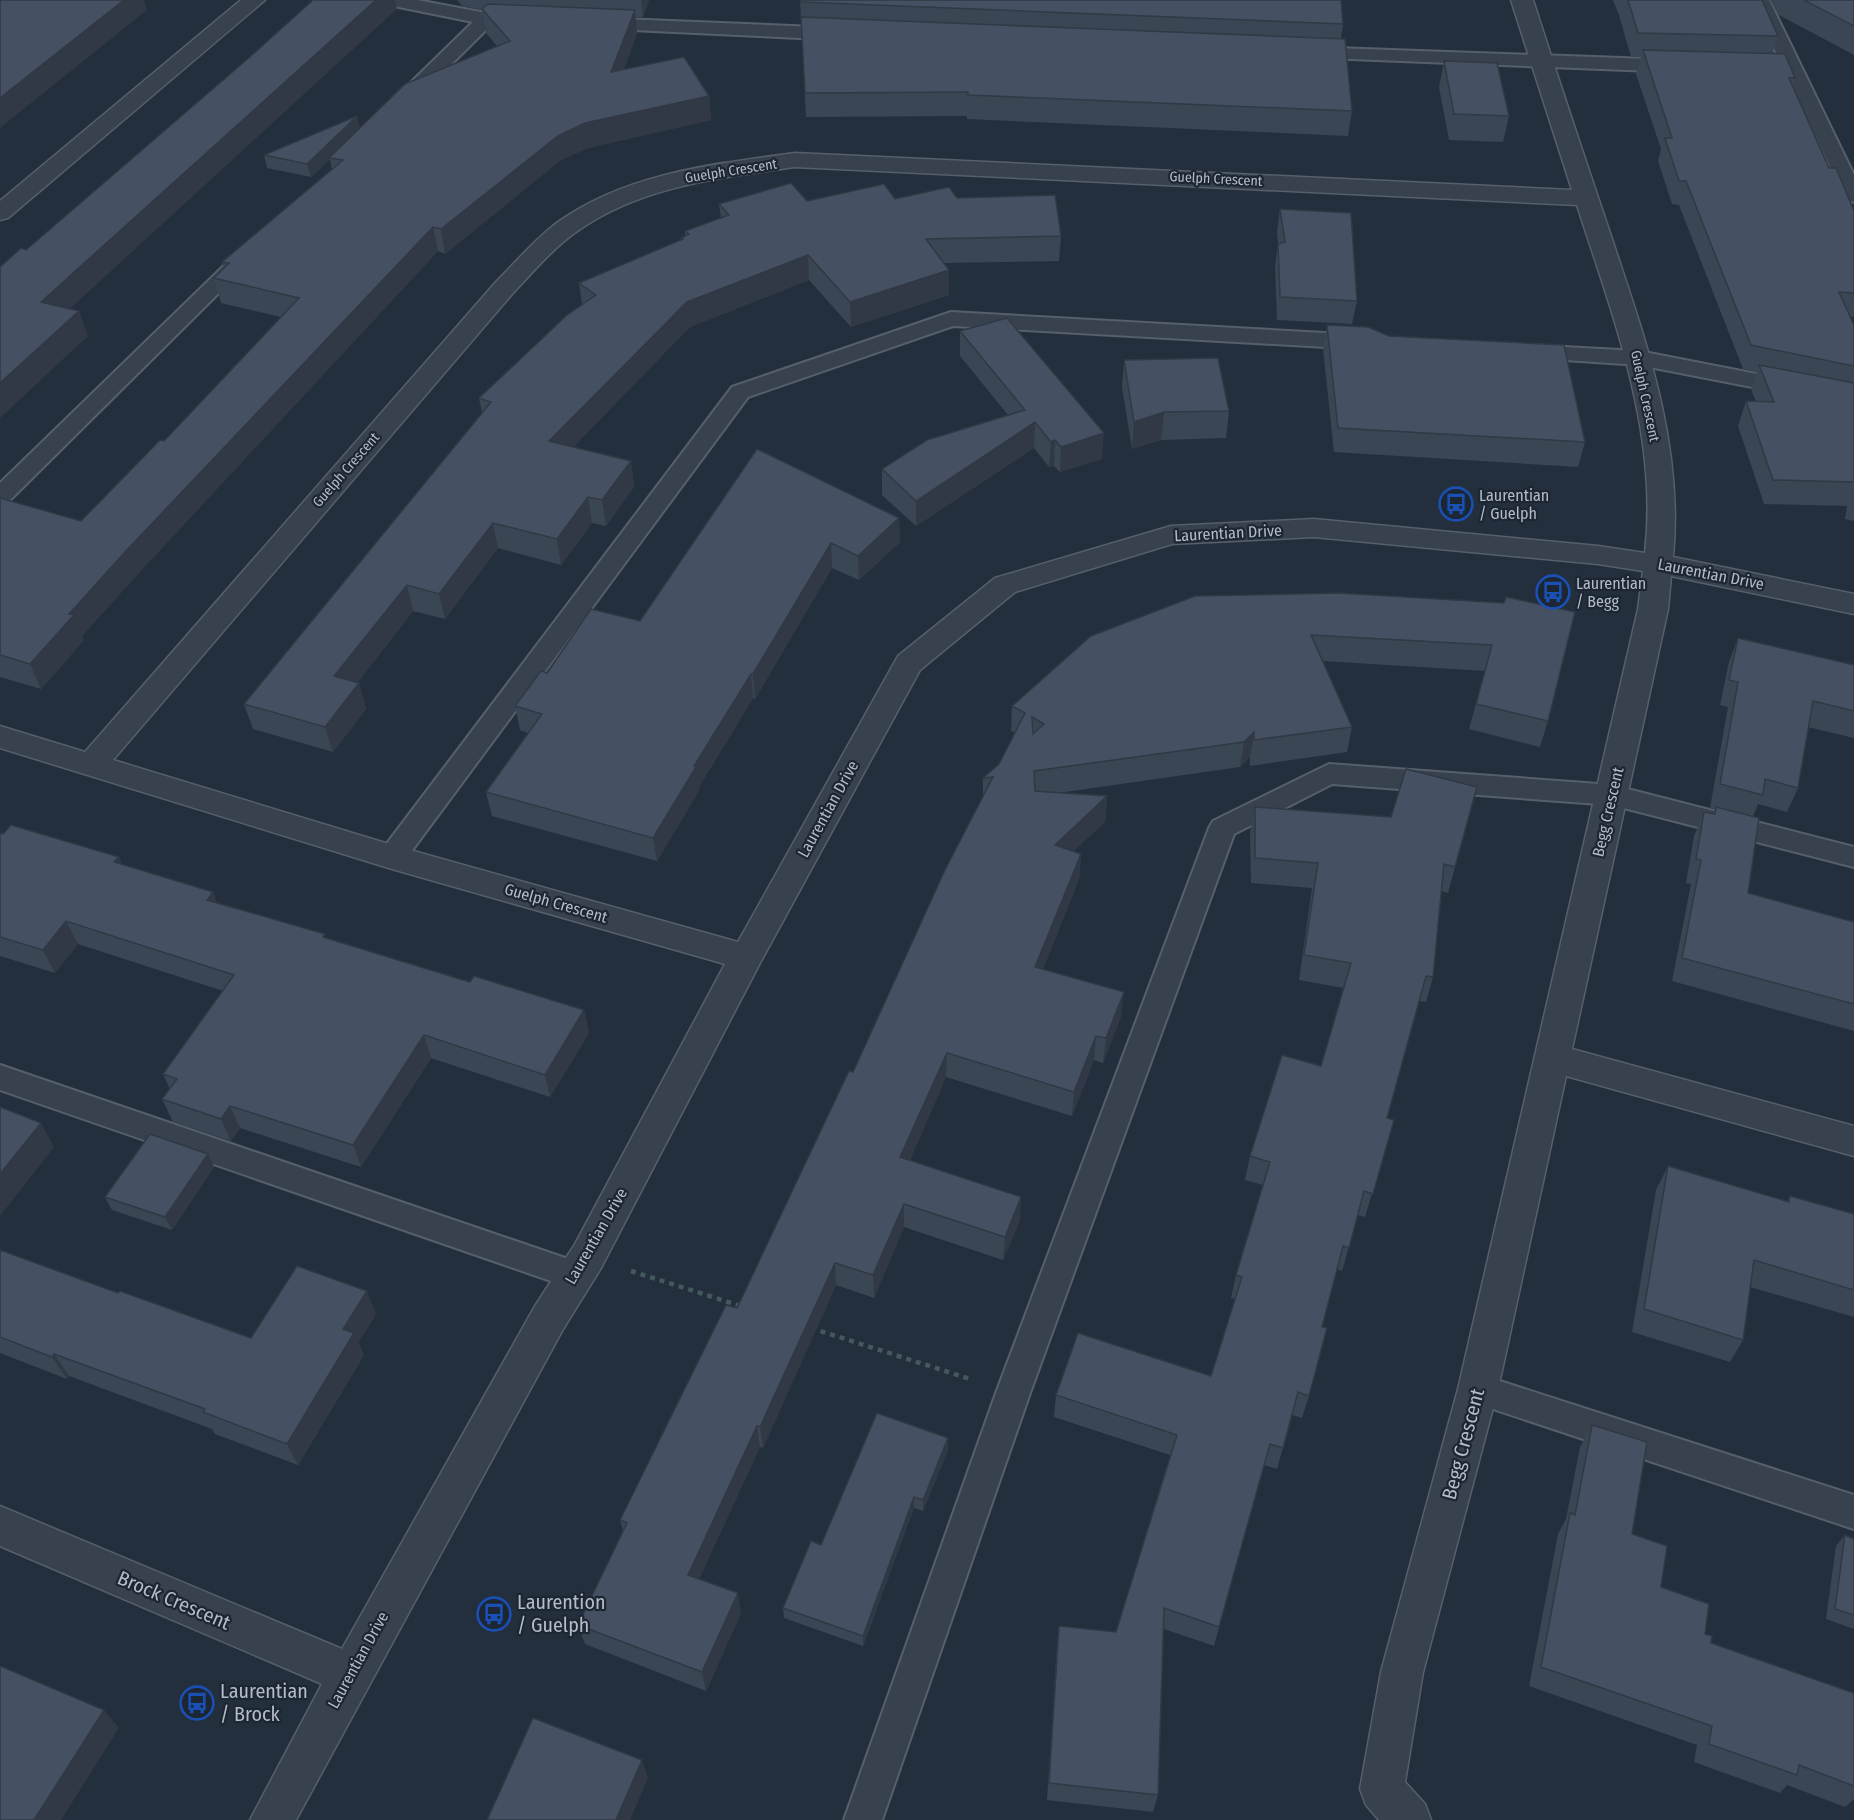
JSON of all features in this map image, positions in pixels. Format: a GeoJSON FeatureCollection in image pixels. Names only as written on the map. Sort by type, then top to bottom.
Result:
{"type":"FeatureCollection","features":[{"type":"Feature","properties":{"kind":"street"},"geometry":{"type":"LineString","coordinates":[[0,213],[254,0]]}},
{"type":"Feature","properties":{"kind":"street","name":"Guelph Crescent"},"geometry":{"type":"LineString","coordinates":[[1522,0],[1639,358],[1660,463],[1662,526],[1659,564]]}},
{"type":"Feature","properties":{"kind":"street","name":"Guelph Crescent"},"geometry":{"type":"LineString","coordinates":[[92,765],[504,288],[567,227],[626,195],[695,174],[795,160],[1587,198]]}},
{"type":"Feature","properties":{"kind":"street","name":"Laurentian Drive"},"geometry":{"type":"LineString","coordinates":[[272,1820],[349,1674],[517,1381],[574,1275],[588,1256],[746,957],[909,663],[1005,585],[1171,535],[1314,528],[1598,555],[1714,573],[1854,604]]}},
{"type":"Feature","properties":{"kind":"street","name":"Begg Crescent"},"geometry":{"type":"LineString","coordinates":[[1409,1820],[1382,1789],[1402,1672],[1478,1389],[1653,609],[1659,564]]}},
{"type":"Feature","properties":{"kind":"street","name":"Guelph Crescent"},"geometry":{"type":"LineString","coordinates":[[0,737],[392,857],[746,957]]}},
{"type":"Feature","properties":{"kind":"street"},"geometry":{"type":"LineString","coordinates":[[1553,1058],[1854,1141]]}},
{"type":"Feature","properties":{"kind":"street","name":"Brock Crescent"},"geometry":{"type":"LineString","coordinates":[[0,1526],[349,1674]]}},
{"type":"Feature","properties":{"kind":"lane"},"geometry":{"type":"LineString","coordinates":[[389,0],[486,19],[534,21]]}},
{"type":"Feature","properties":{"kind":"lane"},"geometry":{"type":"LineString","coordinates":[[1760,0],[1854,196]]}},
{"type":"Feature","properties":{"kind":"lane"},"geometry":{"type":"LineString","coordinates":[[392,111],[486,19]]}},
{"type":"Feature","properties":{"kind":"lane"},"geometry":{"type":"LineString","coordinates":[[581,23],[856,34]]}},
{"type":"Feature","properties":{"kind":"lane"},"geometry":{"type":"LineString","coordinates":[[1285,52],[1699,67]]}},
{"type":"Feature","properties":{"kind":"lane"},"geometry":{"type":"LineString","coordinates":[[1770,68],[1794,69]]}},
{"type":"Feature","properties":{"kind":"lane"},"geometry":{"type":"LineString","coordinates":[[0,497],[256,246]]}},
{"type":"Feature","properties":{"kind":"lane"},"geometry":{"type":"LineString","coordinates":[[392,857],[740,392],[951,319],[1381,344]]}},
{"type":"Feature","properties":{"kind":"lane"},"geometry":{"type":"LineString","coordinates":[[1501,350],[1639,358],[1854,400]]}},
{"type":"Feature","properties":{"kind":"lane"},"geometry":{"type":"LineString","coordinates":[[863,1820],[1013,1393],[1223,828],[1329,774],[1612,795],[1854,857]]}},
{"type":"Feature","properties":{"kind":"lane"},"geometry":{"type":"LineString","coordinates":[[0,1077],[574,1275]]}},
{"type":"Feature","properties":{"kind":"lane"},"geometry":{"type":"LineString","coordinates":[[1478,1389],[1854,1512]]}},
{"type":"Feature","properties":{"kind":"path"},"geometry":{"type":"LineString","coordinates":[[645,1275],[745,1307]]}},
{"type":"Feature","properties":{"kind":"path"},"geometry":{"type":"LineString","coordinates":[[801,1325],[1013,1393]]}},
{"type":"Feature","properties":{"kind":"building"},"geometry":{"type":"Polygon","coordinates":[[[0,0],[124,0],[0,98],[0,0]]]}},
{"type":"Feature","properties":{"kind":"building"},"geometry":{"type":"Polygon","coordinates":[[[313,0],[376,0],[41,302],[79,311],[0,383],[0,267],[21,248],[26,250],[313,0]]]}},
{"type":"Feature","properties":{"kind":"building"},"geometry":{"type":"Polygon","coordinates":[[[800,0],[1341,0],[1343,24],[801,2],[800,0]]]}},
{"type":"Feature","properties":{"kind":"building"},"geometry":{"type":"Polygon","coordinates":[[[1628,0],[1762,0],[1778,36],[1638,33],[1628,0]]]}},
{"type":"Feature","properties":{"kind":"building"},"geometry":{"type":"Polygon","coordinates":[[[1804,0],[1854,0],[1854,26],[1804,0]]]}},
{"type":"Feature","properties":{"kind":"building"},"geometry":{"type":"Polygon","coordinates":[[[488,4],[635,10],[611,72],[684,57],[709,96],[585,123],[558,136],[441,229],[433,227],[125,552],[69,614],[74,615],[30,664],[0,655],[0,498],[81,521],[160,440],[164,441],[299,298],[214,278],[229,263],[222,262],[343,160],[329,158],[405,84],[510,41],[482,9],[488,4]]]}},
{"type":"Feature","properties":{"kind":"building"},"geometry":{"type":"Polygon","coordinates":[[[801,17],[1345,39],[1352,111],[968,95],[968,92],[805,93],[801,17]]]}},
{"type":"Feature","properties":{"kind":"building"},"geometry":{"type":"Polygon","coordinates":[[[1643,50],[1785,54],[1795,78],[1789,78],[1829,168],[1836,168],[1854,211],[1854,293],[1839,292],[1854,325],[1854,366],[1751,345],[1686,181],[1679,181],[1665,138],[1672,138],[1643,50]]]}},
{"type":"Feature","properties":{"kind":"building"},"geometry":{"type":"Polygon","coordinates":[[[1444,61],[1497,63],[1509,116],[1454,114],[1444,61]]]}},
{"type":"Feature","properties":{"kind":"building"},"geometry":{"type":"Polygon","coordinates":[[[357,116],[307,164],[264,155],[357,116]]]}},
{"type":"Feature","properties":{"kind":"building"},"geometry":{"type":"Polygon","coordinates":[[[791,183],[807,201],[884,184],[895,199],[949,187],[957,198],[1055,195],[1061,236],[926,239],[949,270],[850,302],[808,255],[687,302],[549,441],[631,461],[602,500],[588,497],[557,539],[493,523],[439,594],[407,585],[334,676],[359,683],[325,727],[244,704],[491,402],[479,398],[567,315],[596,295],[579,283],[683,239],[681,238],[689,234],[685,231],[729,215],[719,204],[791,183]]]}},
{"type":"Feature","properties":{"kind":"building"},"geometry":{"type":"Polygon","coordinates":[[[1280,209],[1351,213],[1357,301],[1280,297],[1278,244],[1285,242],[1280,209]]]}},
{"type":"Feature","properties":{"kind":"building"},"geometry":{"type":"Polygon","coordinates":[[[1007,318],[1104,433],[1061,447],[1055,440],[1051,442],[1035,422],[916,501],[882,469],[927,440],[1025,410],[960,331],[1007,318]]]}},
{"type":"Feature","properties":{"kind":"building"},"geometry":{"type":"Polygon","coordinates":[[[1327,325],[1368,327],[1389,336],[1564,345],[1585,442],[1338,428],[1327,325]]]}},
{"type":"Feature","properties":{"kind":"building"},"geometry":{"type":"Polygon","coordinates":[[[1218,358],[1229,411],[1164,412],[1134,422],[1124,360],[1218,358]]]}},
{"type":"Feature","properties":{"kind":"building"},"geometry":{"type":"Polygon","coordinates":[[[1759,365],[1854,383],[1854,482],[1773,480],[1746,401],[1774,402],[1759,365]]]}},
{"type":"Feature","properties":{"kind":"building"},"geometry":{"type":"Polygon","coordinates":[[[757,449],[899,518],[858,556],[831,543],[753,674],[694,766],[696,767],[653,838],[486,792],[542,714],[515,706],[541,671],[547,673],[591,609],[640,621],[757,449]]]}},
{"type":"Feature","properties":{"kind":"building"},"geometry":{"type":"Polygon","coordinates":[[[1339,593],[1504,603],[1506,597],[1575,612],[1548,721],[1476,704],[1492,645],[1311,635],[1352,727],[1254,740],[1254,732],[1244,742],[1034,771],[1035,791],[1107,796],[1055,845],[1081,854],[1035,967],[1124,992],[1106,1038],[1096,1036],[1074,1092],[947,1053],[900,1157],[1021,1197],[1005,1237],[904,1204],[873,1275],[835,1263],[760,1427],[757,1426],[688,1575],[738,1593],[702,1672],[578,1625],[627,1523],[620,1520],[726,1305],[737,1308],[849,1071],[853,1072],[945,870],[993,777],[983,778],[999,764],[1025,713],[1012,706],[1091,636],[1195,596],[1339,593]],[[1032,717],[1033,734],[1044,724],[1032,717]]]}},
{"type":"Feature","properties":{"kind":"building"},"geometry":{"type":"Polygon","coordinates":[[[1738,638],[1854,665],[1854,711],[1813,701],[1798,788],[1765,779],[1763,795],[1720,784],[1738,682],[1729,680],[1738,638]]]}},
{"type":"Feature","properties":{"kind":"building"},"geometry":{"type":"Polygon","coordinates":[[[1406,769],[1477,787],[1455,867],[1444,864],[1433,977],[1426,976],[1387,1118],[1394,1120],[1373,1194],[1364,1191],[1349,1248],[1343,1246],[1322,1327],[1327,1328],[1309,1396],[1298,1392],[1283,1448],[1270,1444],[1219,1627],[1164,1608],[1158,1795],[1049,1783],[1059,1626],[1116,1632],[1177,1435],[1056,1395],[1078,1333],[1211,1376],[1242,1277],[1236,1275],[1270,1162],[1250,1156],[1282,1055],[1321,1066],[1351,963],[1304,955],[1318,863],[1255,858],[1255,807],[1391,817],[1406,769]]]}},
{"type":"Feature","properties":{"kind":"building"},"geometry":{"type":"Polygon","coordinates":[[[1716,807],[1759,818],[1748,893],[1854,922],[1854,1004],[1682,958],[1701,860],[1696,859],[1704,812],[1715,814],[1716,807]]]}},
{"type":"Feature","properties":{"kind":"building"},"geometry":{"type":"Polygon","coordinates":[[[11,825],[119,857],[114,862],[213,892],[207,900],[325,934],[323,937],[470,982],[474,976],[584,1010],[545,1075],[424,1035],[353,1145],[230,1106],[221,1119],[162,1099],[177,1079],[163,1074],[234,975],[66,921],[43,950],[0,937],[0,833],[3,834],[11,825]]]}},
{"type":"Feature","properties":{"kind":"building"},"geometry":{"type":"Polygon","coordinates":[[[0,1107],[41,1123],[0,1174],[0,1107]]]}},
{"type":"Feature","properties":{"kind":"building"},"geometry":{"type":"Polygon","coordinates":[[[150,1134],[208,1154],[165,1217],[105,1197],[150,1134]]]}},
{"type":"Feature","properties":{"kind":"building"},"geometry":{"type":"Polygon","coordinates":[[[1668,1166],[1789,1202],[1790,1196],[1854,1214],[1854,1290],[1754,1260],[1743,1340],[1644,1309],[1668,1166]]]}},
{"type":"Feature","properties":{"kind":"building"},"geometry":{"type":"Polygon","coordinates":[[[0,1250],[251,1338],[297,1266],[367,1291],[343,1329],[354,1333],[287,1444],[203,1412],[205,1409],[54,1354],[52,1357],[0,1337],[0,1250]]]}},
{"type":"Feature","properties":{"kind":"building"},"geometry":{"type":"Polygon","coordinates":[[[877,1413],[948,1438],[923,1500],[914,1497],[863,1636],[783,1608],[811,1541],[821,1545],[877,1413]]]}},
{"type":"Feature","properties":{"kind":"building"},"geometry":{"type":"Polygon","coordinates":[[[1592,1425],[1647,1442],[1632,1534],[1667,1546],[1661,1587],[1709,1604],[1705,1634],[1712,1636],[1711,1643],[1854,1693],[1854,1786],[1799,1765],[1797,1775],[1709,1744],[1712,1726],[1541,1667],[1570,1513],[1575,1515],[1592,1425]]]}},
{"type":"Feature","properties":{"kind":"building"},"geometry":{"type":"Polygon","coordinates":[[[1845,1535],[1854,1539],[1854,1615],[1835,1609],[1845,1535]]]}},
{"type":"Feature","properties":{"kind":"building"},"geometry":{"type":"Polygon","coordinates":[[[0,1666],[104,1710],[34,1820],[0,1820],[0,1666]]]}},
{"type":"Feature","properties":{"kind":"building"},"geometry":{"type":"Polygon","coordinates":[[[533,1718],[642,1760],[616,1820],[487,1820],[533,1718]]]}},
{"type":"Feature","properties":{"kind":"place","name":"Laurentian / Guelph"},"geometry":{"type":"Point","coordinates":[1456,504]}},
{"type":"Feature","properties":{"kind":"place","name":"Laurentian / Begg"},"geometry":{"type":"Point","coordinates":[1553,592]}},
{"type":"Feature","properties":{"kind":"place","name":"Laurention / Guelph"},"geometry":{"type":"Point","coordinates":[494,1614]}},
{"type":"Feature","properties":{"kind":"place","name":"Laurentian / Brock"},"geometry":{"type":"Point","coordinates":[197,1703]}}]}
